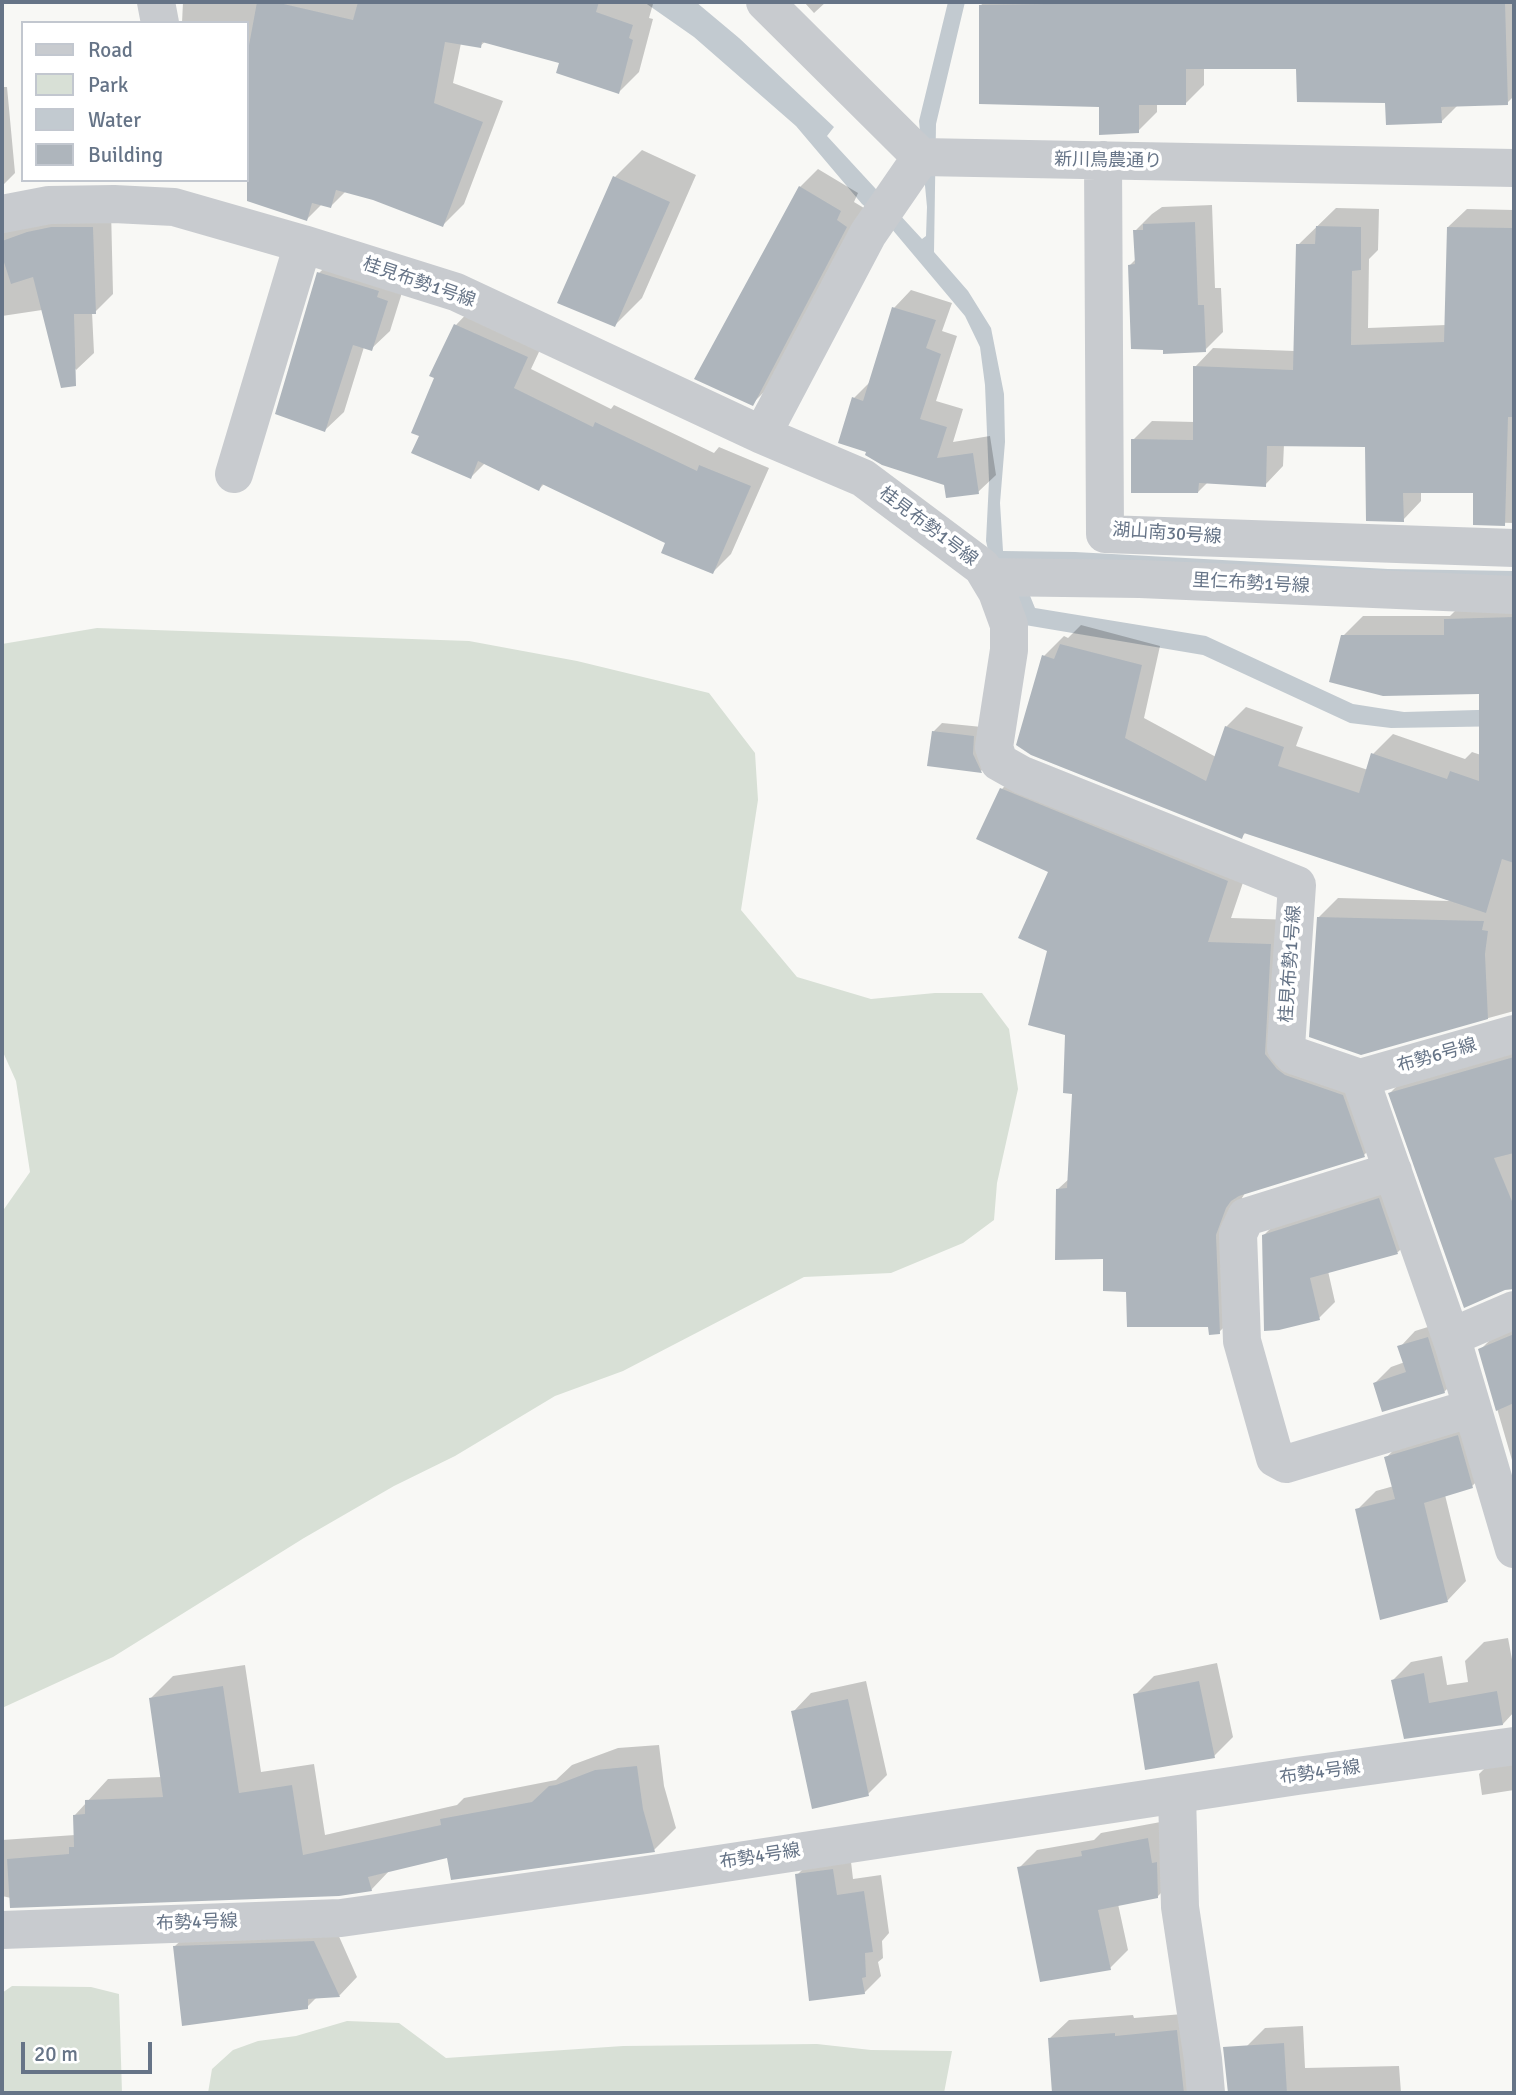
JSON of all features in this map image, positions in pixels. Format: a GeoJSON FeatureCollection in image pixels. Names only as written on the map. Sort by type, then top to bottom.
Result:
{"type":"FeatureCollection","features":[{"type":"Feature","properties":{"kind":"street"},"geometry":{"type":"LineString","coordinates":[[156,2],[160,21]]}},
{"type":"Feature","properties":{"kind":"street"},"geometry":{"type":"LineString","coordinates":[[762,435],[868,234],[921,157],[765,2]]}},
{"type":"Feature","properties":{"kind":"street","name":"新川鳥農通り"},"geometry":{"type":"LineString","coordinates":[[921,157],[1514,168]]}},
{"type":"Feature","properties":{"kind":"street","name":"湖山南30号線"},"geometry":{"type":"LineString","coordinates":[[1102,160],[1105,534],[1514,548]]}},
{"type":"Feature","properties":{"kind":"street","name":"桂見布勢1号線"},"geometry":{"type":"LineString","coordinates":[[2,214],[49,205],[114,204],[173,194],[303,244],[456,292],[762,435],[863,478],[982,567],[997,592],[1009,625],[1009,650],[994,747],[999,762],[1022,775],[1297,885],[1286,1046],[1293,1055],[1360,1078]]}},
{"type":"Feature","properties":{"kind":"street"},"geometry":{"type":"LineString","coordinates":[[234,474],[303,244]]}},
{"type":"Feature","properties":{"kind":"street","name":"里仁布勢1号線"},"geometry":{"type":"LineString","coordinates":[[988,577],[1140,579],[1514,595]]}},
{"type":"Feature","properties":{"kind":"street","name":"布勢6号線"},"geometry":{"type":"LineString","coordinates":[[1360,1078],[1514,1034]]}},
{"type":"Feature","properties":{"kind":"street"},"geometry":{"type":"LineString","coordinates":[[1360,1078],[1451,1337],[1514,1549]]}},
{"type":"Feature","properties":{"kind":"street"},"geometry":{"type":"LineString","coordinates":[[1393,1171],[1246,1217],[1238,1234],[1242,1341],[1275,1458],[1286,1464],[1472,1408]]}},
{"type":"Feature","properties":{"kind":"street"},"geometry":{"type":"LineString","coordinates":[[1451,1337],[1514,1310]]}},
{"type":"Feature","properties":{"kind":"street","name":"布勢4号線"},"geometry":{"type":"LineString","coordinates":[[2,1930],[341,1919],[1514,1746]]}},
{"type":"Feature","properties":{"kind":"street"},"geometry":{"type":"LineString","coordinates":[[1177,1795],[1180,1907],[1206,2093]]}},
{"type":"Feature","properties":{"kind":"green space"},"geometry":{"type":"Polygon","coordinates":[[[97,628],[469,641],[577,661],[709,693],[755,753],[758,800],[741,910],[797,977],[871,999],[935,993],[982,993],[1009,1029],[1018,1089],[997,1183],[994,1220],[963,1243],[891,1273],[804,1277],[623,1371],[555,1396],[455,1456],[394,1486],[304,1538],[113,1657],[2,1708],[2,1212],[30,1172],[16,1081],[2,1050],[2,644],[97,628]]]}},
{"type":"Feature","properties":{"kind":"green space"},"geometry":{"type":"Polygon","coordinates":[[[12,1986],[91,1987],[119,1994],[122,2093],[2,2093],[2,1993],[12,1986]]]}},
{"type":"Feature","properties":{"kind":"green space"},"geometry":{"type":"Polygon","coordinates":[[[347,2021],[399,2023],[446,2058],[623,2046],[817,2044],[871,2050],[952,2051],[944,2093],[208,2093],[212,2069],[233,2050],[258,2041],[296,2036],[347,2021]]]}},
{"type":"Feature","properties":{"kind":"water"},"geometry":{"type":"Polygon","coordinates":[[[644,2],[696,2],[739,38],[834,127],[827,136],[922,239],[926,236],[927,207],[919,121],[948,2],[965,2],[936,124],[934,252],[968,291],[991,328],[1004,394],[1005,442],[1000,503],[1003,551],[1075,552],[1388,569],[1514,571],[1514,585],[1024,581],[1035,608],[1206,636],[1353,704],[1404,712],[1514,709],[1514,726],[1391,728],[1350,723],[1203,655],[1025,625],[990,559],[986,541],[989,481],[985,385],[980,347],[965,316],[891,228],[862,204],[796,126],[694,37],[644,2]]]}},
{"type":"Feature","properties":{"kind":"building"},"geometry":{"type":"Polygon","coordinates":[[[257,2],[275,2],[353,20],[358,2],[599,2],[596,12],[633,25],[629,38],[633,40],[619,94],[556,73],[559,63],[482,42],[481,48],[445,42],[434,103],[483,122],[443,227],[373,200],[336,190],[331,208],[312,203],[307,221],[247,201],[248,51],[257,2]]]}},
{"type":"Feature","properties":{"kind":"building"},"geometry":{"type":"Polygon","coordinates":[[[1045,2],[1505,2],[1508,105],[1441,107],[1442,123],[1386,125],[1385,103],[1297,102],[1296,69],[1186,69],[1186,105],[1139,105],[1139,133],[1099,135],[1099,107],[979,104],[979,5],[1045,2]]]}},
{"type":"Feature","properties":{"kind":"building"},"geometry":{"type":"Polygon","coordinates":[[[613,176],[670,202],[615,327],[557,303],[613,176]]]}},
{"type":"Feature","properties":{"kind":"building"},"geometry":{"type":"Polygon","coordinates":[[[799,186],[841,211],[837,220],[847,227],[753,406],[694,379],[799,186]]]}},
{"type":"Feature","properties":{"kind":"building"},"geometry":{"type":"Polygon","coordinates":[[[1195,222],[1198,305],[1204,305],[1206,352],[1163,354],[1163,350],[1131,349],[1128,265],[1135,264],[1133,230],[1143,230],[1143,224],[1195,222]]]}},
{"type":"Feature","properties":{"kind":"building"},"geometry":{"type":"Polygon","coordinates":[[[1316,226],[1361,227],[1361,270],[1352,271],[1351,345],[1444,342],[1447,227],[1514,228],[1514,417],[1508,417],[1505,526],[1473,525],[1473,493],[1403,493],[1404,522],[1366,521],[1365,447],[1267,446],[1266,487],[1199,483],[1198,493],[1131,493],[1131,439],[1193,440],[1193,366],[1293,370],[1296,244],[1315,244],[1316,226]]]}},
{"type":"Feature","properties":{"kind":"building"},"geometry":{"type":"Polygon","coordinates":[[[51,227],[93,227],[96,314],[74,314],[76,386],[61,388],[33,277],[11,284],[2,256],[2,241],[51,227]]]}},
{"type":"Feature","properties":{"kind":"building"},"geometry":{"type":"Polygon","coordinates":[[[317,272],[379,291],[377,297],[388,301],[372,351],[353,345],[325,432],[275,414],[317,272]]]}},
{"type":"Feature","properties":{"kind":"building"},"geometry":{"type":"Polygon","coordinates":[[[892,307],[936,320],[926,348],[941,354],[920,419],[947,427],[937,458],[973,453],[979,494],[946,498],[944,485],[882,465],[865,455],[866,452],[838,443],[852,397],[863,401],[892,307]]]}},
{"type":"Feature","properties":{"kind":"building"},"geometry":{"type":"Polygon","coordinates":[[[454,324],[528,357],[514,388],[593,427],[595,422],[697,471],[699,465],[751,486],[713,574],[661,553],[665,543],[542,484],[539,491],[478,461],[471,479],[411,453],[419,436],[411,433],[434,378],[429,376],[454,324]]]}},
{"type":"Feature","properties":{"kind":"building"},"geometry":{"type":"Polygon","coordinates":[[[1514,617],[1514,863],[1502,859],[1486,913],[1244,833],[1242,839],[1031,755],[1016,745],[1042,655],[1054,659],[1060,644],[1142,665],[1125,738],[1206,781],[1225,726],[1284,747],[1278,766],[1359,793],[1371,753],[1447,779],[1450,771],[1479,781],[1479,694],[1383,696],[1329,682],[1341,635],[1444,635],[1444,619],[1514,617]]]}},
{"type":"Feature","properties":{"kind":"building"},"geometry":{"type":"Polygon","coordinates":[[[932,731],[974,736],[973,754],[982,773],[927,766],[932,731]]]}},
{"type":"Feature","properties":{"kind":"building"},"geometry":{"type":"Polygon","coordinates":[[[1000,788],[1228,881],[1208,942],[1271,944],[1265,1054],[1285,1075],[1343,1095],[1365,1157],[1239,1196],[1226,1208],[1216,1235],[1220,1334],[1209,1335],[1208,1327],[1127,1327],[1126,1292],[1103,1291],[1103,1259],[1055,1260],[1056,1189],[1067,1188],[1072,1094],[1063,1093],[1065,1035],[1028,1025],[1047,951],[1018,938],[1048,872],[976,839],[1000,788]]]}},
{"type":"Feature","properties":{"kind":"building"},"geometry":{"type":"Polygon","coordinates":[[[1317,917],[1484,921],[1482,930],[1488,931],[1485,954],[1488,1019],[1361,1055],[1309,1037],[1317,917]]]}},
{"type":"Feature","properties":{"kind":"building"},"geometry":{"type":"Polygon","coordinates":[[[1514,1057],[1514,1153],[1494,1158],[1514,1206],[1514,1289],[1505,1290],[1464,1308],[1388,1093],[1514,1057]]]}},
{"type":"Feature","properties":{"kind":"building"},"geometry":{"type":"Polygon","coordinates":[[[1379,1198],[1398,1254],[1310,1278],[1320,1320],[1264,1331],[1262,1235],[1379,1198]]]}},
{"type":"Feature","properties":{"kind":"building"},"geometry":{"type":"Polygon","coordinates":[[[1514,1334],[1514,1403],[1496,1411],[1478,1349],[1514,1334]]]}},
{"type":"Feature","properties":{"kind":"building"},"geometry":{"type":"Polygon","coordinates":[[[1428,1337],[1445,1393],[1382,1412],[1373,1383],[1406,1372],[1397,1346],[1428,1337]]]}},
{"type":"Feature","properties":{"kind":"building"},"geometry":{"type":"Polygon","coordinates":[[[1458,1435],[1473,1488],[1424,1503],[1448,1602],[1380,1620],[1355,1509],[1395,1499],[1384,1457],[1458,1435]]]}},
{"type":"Feature","properties":{"kind":"building"},"geometry":{"type":"Polygon","coordinates":[[[1424,1673],[1429,1703],[1497,1691],[1503,1725],[1404,1739],[1391,1680],[1424,1673]]]}},
{"type":"Feature","properties":{"kind":"building"},"geometry":{"type":"Polygon","coordinates":[[[1199,1681],[1215,1758],[1145,1770],[1133,1694],[1199,1681]]]}},
{"type":"Feature","properties":{"kind":"building"},"geometry":{"type":"Polygon","coordinates":[[[223,1686],[239,1793],[292,1785],[303,1855],[441,1825],[440,1819],[532,1802],[549,1786],[595,1770],[637,1766],[643,1809],[655,1852],[451,1880],[447,1858],[368,1877],[372,1891],[339,1896],[10,1908],[7,1859],[69,1854],[69,1847],[74,1847],[73,1815],[85,1814],[85,1800],[163,1797],[149,1698],[223,1686]]]}},
{"type":"Feature","properties":{"kind":"building"},"geometry":{"type":"Polygon","coordinates":[[[848,1699],[869,1796],[812,1809],[791,1711],[848,1699]]]}},
{"type":"Feature","properties":{"kind":"building"},"geometry":{"type":"Polygon","coordinates":[[[1148,1838],[1152,1863],[1157,1862],[1158,1898],[1098,1910],[1111,1970],[1040,1982],[1017,1867],[1082,1856],[1081,1851],[1148,1838]]]}},
{"type":"Feature","properties":{"kind":"building"},"geometry":{"type":"Polygon","coordinates":[[[833,1869],[837,1895],[864,1891],[873,1952],[865,1953],[866,1977],[862,1978],[865,1994],[809,2001],[795,1874],[833,1869]]]}},
{"type":"Feature","properties":{"kind":"building"},"geometry":{"type":"Polygon","coordinates":[[[314,1941],[340,1997],[308,1999],[308,2009],[182,2026],[173,1946],[314,1941]]]}},
{"type":"Feature","properties":{"kind":"building"},"geometry":{"type":"Polygon","coordinates":[[[1177,2030],[1184,2093],[1052,2093],[1048,2038],[1115,2033],[1115,2036],[1177,2030]]]}},
{"type":"Feature","properties":{"kind":"building"},"geometry":{"type":"Polygon","coordinates":[[[1284,2043],[1287,2093],[1228,2093],[1223,2047],[1284,2043]]]}}]}
